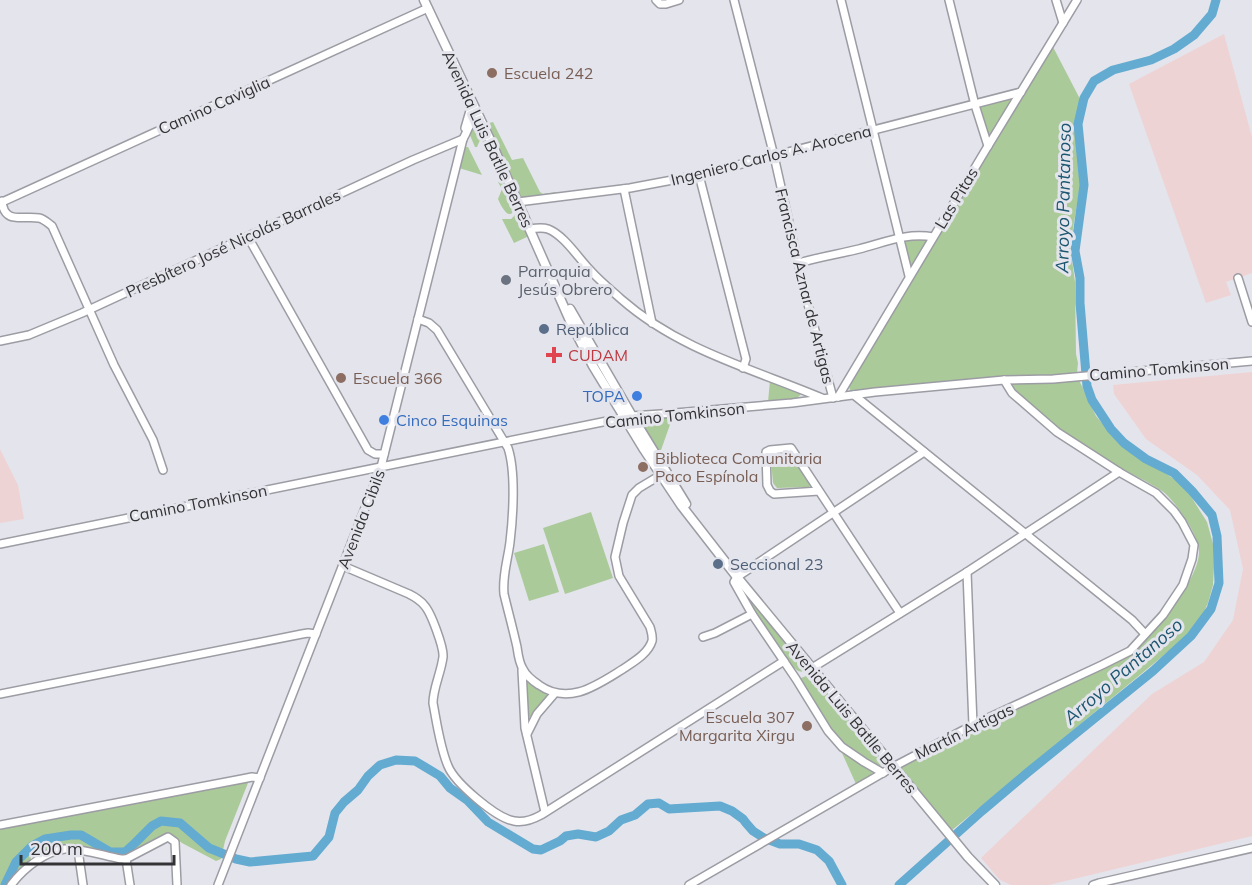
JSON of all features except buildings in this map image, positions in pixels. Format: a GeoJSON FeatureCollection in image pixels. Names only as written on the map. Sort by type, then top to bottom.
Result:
{"type":"FeatureCollection","features":[{"type":"Feature","properties":{"kind":"main road","name":"Avenida Luis Batlle Berres"},"geometry":{"type":"LineString","coordinates":[[426,4],[480,118],[571,323],[602,381],[653,450],[663,473]]}},
{"type":"Feature","properties":{"kind":"main road","name":"Avenida Luis Batlle Berres"},"geometry":{"type":"LineString","coordinates":[[552,279],[628,416],[681,505],[812,668],[966,854],[995,885]]}},
{"type":"Feature","properties":{"kind":"main road","name":"Avenida Luis Batlle Berres"},"geometry":{"type":"LineString","coordinates":[[966,854],[989,885]]}},
{"type":"Feature","properties":{"kind":"street"},"geometry":{"type":"LineString","coordinates":[[658,2],[666,4],[679,0]]}},
{"type":"Feature","properties":{"kind":"street","name":"Francisca Aznar de Artigas"},"geometry":{"type":"LineString","coordinates":[[734,0],[832,398]]}},
{"type":"Feature","properties":{"kind":"street"},"geometry":{"type":"LineString","coordinates":[[841,0],[909,276]]}},
{"type":"Feature","properties":{"kind":"street"},"geometry":{"type":"LineString","coordinates":[[950,0],[975,105],[988,146]]}},
{"type":"Feature","properties":{"kind":"street"},"geometry":{"type":"LineString","coordinates":[[1056,0],[1063,23]]}},
{"type":"Feature","properties":{"kind":"street","name":"Las Pitas"},"geometry":{"type":"LineString","coordinates":[[832,398],[1077,0]]}},
{"type":"Feature","properties":{"kind":"street","name":"Camino Caviglia"},"geometry":{"type":"LineString","coordinates":[[1,202],[426,4]]}},
{"type":"Feature","properties":{"kind":"street","name":"Ingeniero Carlos A. Arocena"},"geometry":{"type":"LineString","coordinates":[[518,202],[624,189],[699,175],[1021,92]]}},
{"type":"Feature","properties":{"kind":"street","name":"Avenida Cibils"},"geometry":{"type":"LineString","coordinates":[[463,140],[472,104]]}},
{"type":"Feature","properties":{"kind":"street","name":"Avenida Cibils"},"geometry":{"type":"LineString","coordinates":[[218,885],[381,467],[463,140],[468,126],[480,118]]}},
{"type":"Feature","properties":{"kind":"street","name":"Presbítero José Nicolás Barrales"},"geometry":{"type":"LineString","coordinates":[[0,341],[29,335],[88,310],[403,165],[463,140]]}},
{"type":"Feature","properties":{"kind":"street"},"geometry":{"type":"LineString","coordinates":[[699,175],[746,359],[743,368]]}},
{"type":"Feature","properties":{"kind":"street"},"geometry":{"type":"LineString","coordinates":[[624,189],[652,323]]}},
{"type":"Feature","properties":{"kind":"street"},"geometry":{"type":"LineString","coordinates":[[1,202],[3,209],[14,218],[38,218],[52,226],[88,310],[153,440],[163,470]]}},
{"type":"Feature","properties":{"kind":"street"},"geometry":{"type":"LineString","coordinates":[[530,229],[542,227],[562,238],[593,274],[652,323],[704,352],[743,368],[832,398]]}},
{"type":"Feature","properties":{"kind":"street"},"geometry":{"type":"LineString","coordinates":[[799,263],[900,237],[919,235],[933,237]]}},
{"type":"Feature","properties":{"kind":"street"},"geometry":{"type":"LineString","coordinates":[[249,237],[368,450],[375,454],[384,454]]}},
{"type":"Feature","properties":{"kind":"street"},"geometry":{"type":"LineString","coordinates":[[1238,278],[1252,322]]}},
{"type":"Feature","properties":{"kind":"street"},"geometry":{"type":"LineString","coordinates":[[418,319],[429,323],[437,330],[510,453],[513,493],[510,541],[503,585],[522,668],[524,717],[545,812]]}},
{"type":"Feature","properties":{"kind":"street","name":"Camino Tomkinson"},"geometry":{"type":"LineString","coordinates":[[0,544],[628,416],[1004,380],[1099,375],[1252,361]]}},
{"type":"Feature","properties":{"kind":"street","name":"Martín Artigas"},"geometry":{"type":"LineString","coordinates":[[689,885],[893,766],[973,725],[1130,651],[1163,615],[1183,585],[1194,545],[1182,522],[1164,500],[1057,432],[1012,393],[1004,380]]}},
{"type":"Feature","properties":{"kind":"street","name":"Francisca Aznar de Artigas"},"geometry":{"type":"LineString","coordinates":[[854,395],[1132,620],[1145,634]]}},
{"type":"Feature","properties":{"kind":"street"},"geometry":{"type":"LineString","coordinates":[[819,491],[774,494],[767,485],[766,452],[791,448],[900,613]]}},
{"type":"Feature","properties":{"kind":"street"},"geometry":{"type":"LineString","coordinates":[[737,577],[924,453]]}},
{"type":"Feature","properties":{"kind":"street"},"geometry":{"type":"LineString","coordinates":[[812,668],[967,572],[1119,472]]}},
{"type":"Feature","properties":{"kind":"street"},"geometry":{"type":"LineString","coordinates":[[522,668],[538,684],[555,693],[572,693],[589,689],[645,652],[652,640],[652,632],[619,576],[615,557],[632,495],[663,473]]}},
{"type":"Feature","properties":{"kind":"street"},"geometry":{"type":"LineString","coordinates":[[343,566],[409,594],[426,606],[442,649],[443,658],[433,704],[448,766],[459,783],[497,815],[512,821],[524,822],[541,815],[784,661]]}},
{"type":"Feature","properties":{"kind":"street"},"geometry":{"type":"LineString","coordinates":[[967,572],[973,725]]}},
{"type":"Feature","properties":{"kind":"street","name":"Avenida Luis Batlle Berres"},"geometry":{"type":"LineString","coordinates":[[737,577],[734,582],[735,586],[834,739],[853,755],[883,773]]}},
{"type":"Feature","properties":{"kind":"street"},"geometry":{"type":"LineString","coordinates":[[703,637],[752,614]]}},
{"type":"Feature","properties":{"kind":"street"},"geometry":{"type":"LineString","coordinates":[[0,694],[302,634],[316,634]]}},
{"type":"Feature","properties":{"kind":"street"},"geometry":{"type":"LineString","coordinates":[[527,734],[537,714],[555,693]]}},
{"type":"Feature","properties":{"kind":"street"},"geometry":{"type":"LineString","coordinates":[[0,825],[252,777],[260,778]]}},
{"type":"Feature","properties":{"kind":"street"},"geometry":{"type":"LineString","coordinates":[[11,885],[28,868],[49,854],[67,849],[126,859],[165,838],[171,838],[175,842],[177,885]]}},
{"type":"Feature","properties":{"kind":"street"},"geometry":{"type":"LineString","coordinates":[[1093,885],[1252,848]]}},
{"type":"Feature","properties":{"kind":"street"},"geometry":{"type":"LineString","coordinates":[[78,850],[83,885]]}},
{"type":"Feature","properties":{"kind":"street"},"geometry":{"type":"LineString","coordinates":[[126,859],[130,885]]}},
{"type":"Feature","properties":{"kind":"shaded area"},"geometry":{"type":"Polygon","coordinates":[[[1224,34],[1252,137],[1252,273],[1226,282],[1231,295],[1206,303],[1129,84],[1224,34]]]}},
{"type":"Feature","properties":{"kind":"shaded area"},"geometry":{"type":"Polygon","coordinates":[[[1252,372],[1252,836],[1049,885],[1011,885],[1000,880],[981,858],[1152,694],[1204,662],[1233,620],[1243,569],[1230,510],[1197,475],[1146,439],[1114,394],[1113,385],[1252,372]]]}},
{"type":"Feature","properties":{"kind":"shaded area"},"geometry":{"type":"Polygon","coordinates":[[[0,449],[18,485],[24,519],[0,523],[0,449]]]}},
{"type":"Feature","properties":{"kind":"green space"},"geometry":{"type":"Polygon","coordinates":[[[1052,45],[1080,99],[1078,125],[1081,149],[1080,187],[1070,246],[1075,282],[1077,373],[850,391],[849,386],[865,357],[1052,45]]]}},
{"type":"Feature","properties":{"kind":"green space"},"geometry":{"type":"Polygon","coordinates":[[[1011,97],[1013,99],[989,140],[980,106],[1011,97]]]}},
{"type":"Feature","properties":{"kind":"green space"},"geometry":{"type":"Polygon","coordinates":[[[493,122],[512,160],[523,158],[540,192],[543,194],[556,192],[556,195],[522,199],[486,124],[493,122]]]}},
{"type":"Feature","properties":{"kind":"green space"},"geometry":{"type":"Polygon","coordinates":[[[473,125],[479,128],[515,207],[511,214],[506,212],[498,199],[502,189],[498,182],[500,179],[482,140],[475,147],[469,133],[473,125]]]}},
{"type":"Feature","properties":{"kind":"green space"},"geometry":{"type":"Polygon","coordinates":[[[466,147],[482,175],[459,168],[463,149],[466,147]]]}},
{"type":"Feature","properties":{"kind":"green space"},"geometry":{"type":"Polygon","coordinates":[[[517,213],[529,236],[514,243],[502,219],[511,219],[517,213]]]}},
{"type":"Feature","properties":{"kind":"green space"},"geometry":{"type":"Polygon","coordinates":[[[905,239],[927,239],[928,241],[912,269],[903,241],[905,239]]]}},
{"type":"Feature","properties":{"kind":"green space"},"geometry":{"type":"Polygon","coordinates":[[[770,380],[798,390],[801,394],[791,400],[768,402],[770,380]]]}},
{"type":"Feature","properties":{"kind":"green space"},"geometry":{"type":"Polygon","coordinates":[[[1079,380],[1096,416],[1116,440],[1180,483],[1207,522],[1215,551],[1213,585],[1208,603],[1202,616],[1181,641],[951,831],[901,766],[1125,658],[1171,609],[1191,579],[1197,564],[1199,552],[1195,537],[1185,518],[1167,495],[1067,436],[1008,384],[1079,380]]]}},
{"type":"Feature","properties":{"kind":"green space"},"geometry":{"type":"Polygon","coordinates":[[[673,416],[660,453],[643,425],[643,420],[673,416]]]}},
{"type":"Feature","properties":{"kind":"green space"},"geometry":{"type":"Polygon","coordinates":[[[775,456],[791,457],[811,485],[809,487],[777,488],[773,483],[771,460],[775,456]]]}},
{"type":"Feature","properties":{"kind":"green space"},"geometry":{"type":"Polygon","coordinates":[[[591,512],[613,578],[565,594],[543,528],[591,512]]]}},
{"type":"Feature","properties":{"kind":"green space"},"geometry":{"type":"Polygon","coordinates":[[[544,544],[559,592],[529,601],[514,553],[544,544]]]}},
{"type":"Feature","properties":{"kind":"green space"},"geometry":{"type":"Polygon","coordinates":[[[740,586],[806,666],[803,672],[791,665],[743,596],[740,586]]]}},
{"type":"Feature","properties":{"kind":"green space"},"geometry":{"type":"Polygon","coordinates":[[[806,676],[817,680],[882,765],[877,767],[844,746],[835,736],[800,680],[806,676]]]}},
{"type":"Feature","properties":{"kind":"green space"},"geometry":{"type":"Polygon","coordinates":[[[528,680],[547,696],[530,717],[527,716],[524,682],[528,680]]]}},
{"type":"Feature","properties":{"kind":"green space"},"geometry":{"type":"Polygon","coordinates":[[[844,751],[873,771],[872,776],[856,784],[842,753],[844,751]]]}},
{"type":"Feature","properties":{"kind":"green space"},"geometry":{"type":"Polygon","coordinates":[[[247,782],[225,841],[221,859],[216,861],[171,835],[127,855],[57,847],[9,885],[0,885],[0,827],[247,782]]]}},
{"type":"Feature","properties":{"kind":"waterway","name":"Arroyo Pantanoso"},"geometry":{"type":"LineString","coordinates":[[899,885],[1027,773],[1153,671],[1191,636],[1211,609],[1219,583],[1217,536],[1212,515],[1174,473],[1146,459],[1124,443],[1111,429],[1092,400],[1087,386],[1080,278],[1075,251],[1084,185],[1078,124],[1084,98],[1094,81],[1113,70],[1151,60],[1174,49],[1194,35],[1212,14],[1216,0]]}},
{"type":"Feature","properties":{"kind":"waterway"},"geometry":{"type":"LineString","coordinates":[[5,885],[16,862],[32,846],[45,839],[81,835],[110,852],[125,852],[152,826],[161,821],[180,823],[209,848],[236,859],[250,862],[313,856],[329,837],[335,813],[344,802],[380,765],[396,760],[415,761],[440,776],[488,822],[533,849],[541,850],[566,836],[578,834],[596,837],[609,831],[621,820],[635,815],[648,804],[659,803],[669,809],[720,806],[732,811],[764,838],[780,844],[799,844],[817,850],[829,861],[842,885]]}},
{"type":"Feature","properties":{"kind":"place","name":"Escuela 242"},"geometry":{"type":"Point","coordinates":[492,73]}},
{"type":"Feature","properties":{"kind":"place","name":"Parroquia Jesús Obrero"},"geometry":{"type":"Point","coordinates":[506,280]}},
{"type":"Feature","properties":{"kind":"place","name":"República"},"geometry":{"type":"Point","coordinates":[544,329]}},
{"type":"Feature","properties":{"kind":"place","name":"CUDAM"},"geometry":{"type":"Point","coordinates":[554,355]}},
{"type":"Feature","properties":{"kind":"place","name":"Escuela 366"},"geometry":{"type":"Point","coordinates":[341,378]}},
{"type":"Feature","properties":{"kind":"place","name":"TOPA"},"geometry":{"type":"Point","coordinates":[637,396]}},
{"type":"Feature","properties":{"kind":"place","name":"Cinco Esquinas"},"geometry":{"type":"Point","coordinates":[384,420]}},
{"type":"Feature","properties":{"kind":"place","name":"Biblioteca Comunitaria Paco Espínola"},"geometry":{"type":"Point","coordinates":[643,467]}},
{"type":"Feature","properties":{"kind":"place","name":"Seccional 23"},"geometry":{"type":"Point","coordinates":[718,564]}},
{"type":"Feature","properties":{"kind":"place","name":"Escuela 307 Margarita Xirgu"},"geometry":{"type":"Point","coordinates":[807,726]}}]}
